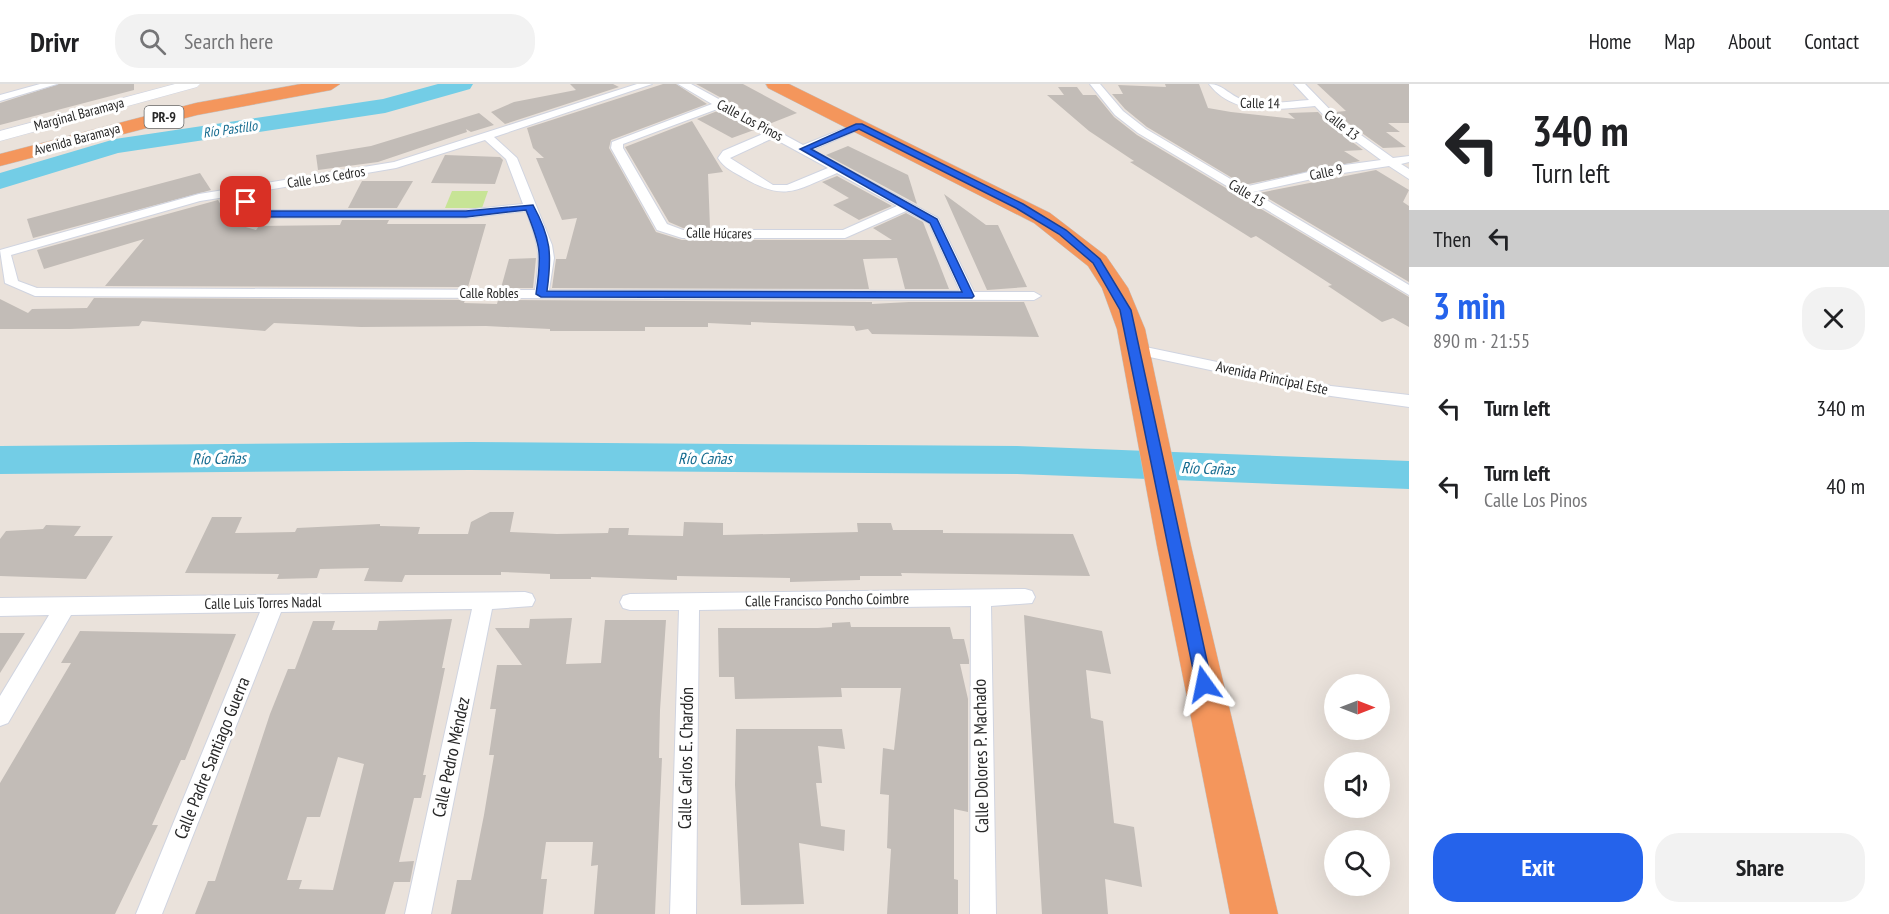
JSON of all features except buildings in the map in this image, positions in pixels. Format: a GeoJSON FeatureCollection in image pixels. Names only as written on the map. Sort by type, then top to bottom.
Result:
{"type":"FeatureCollection","features":[{"type":"Feature","properties":{"kind":"highway","name":"Avenida Baramaya"},"geometry":{"type":"LineString","coordinates":[[0,149],[232,84]]}},
{"type":"Feature","properties":{"kind":"highway","name":"Avenida Baramaya"},"geometry":{"type":"LineString","coordinates":[[0,160],[196,109],[331,84]]}},
{"type":"Feature","properties":{"kind":"highway"},"geometry":{"type":"LineString","coordinates":[[775,84],[1041,218],[1081,246],[1097,261],[1115,288],[1125,310],[1136,350],[1174,546],[1254,914]]}},
{"type":"Feature","properties":{"kind":"street"},"geometry":{"type":"LineString","coordinates":[[0,98],[52,84]]}},
{"type":"Feature","properties":{"kind":"street","name":"Marginal Baramaya"},"geometry":{"type":"LineString","coordinates":[[0,136],[192,84]]}},
{"type":"Feature","properties":{"kind":"street","name":"Calle Los Cedros"},"geometry":{"type":"LineString","coordinates":[[2,253],[199,198],[379,169],[647,84]]}},
{"type":"Feature","properties":{"kind":"street","name":"Calle Los Pinos"},"geometry":{"type":"LineString","coordinates":[[683,84],[934,221],[969,296]]}},
{"type":"Feature","properties":{"kind":"street","name":"Calle 15"},"geometry":{"type":"LineString","coordinates":[[1095,84],[1119,113],[1142,131],[1409,291]]}},
{"type":"Feature","properties":{"kind":"street","name":"Calle 14"},"geometry":{"type":"LineString","coordinates":[[1214,84],[1221,95],[1239,104],[1314,103]]}},
{"type":"Feature","properties":{"kind":"street","name":"Calle 13"},"geometry":{"type":"LineString","coordinates":[[1299,84],[1314,103],[1336,122],[1409,175]]}},
{"type":"Feature","properties":{"kind":"street","name":"Calle Húcares"},"geometry":{"type":"LineString","coordinates":[[722,104],[618,142],[616,148],[662,227],[682,234],[845,234],[906,206]]}},
{"type":"Feature","properties":{"kind":"street"},"geometry":{"type":"LineString","coordinates":[[804,149],[859,126]]}},
{"type":"Feature","properties":{"kind":"street"},"geometry":{"type":"LineString","coordinates":[[776,134],[727,153],[724,158],[727,163],[770,188],[788,189],[839,168]]}},
{"type":"Feature","properties":{"kind":"street"},"geometry":{"type":"LineString","coordinates":[[487,136],[511,158],[545,245],[547,258],[541,294]]}},
{"type":"Feature","properties":{"kind":"street","name":"Calle 9"},"geometry":{"type":"LineString","coordinates":[[1244,191],[1390,160],[1409,159]]}},
{"type":"Feature","properties":{"kind":"street"},"geometry":{"type":"LineString","coordinates":[[241,190],[253,210],[270,214],[466,214],[529,207]]}},
{"type":"Feature","properties":{"kind":"street","name":"Calle Robles"},"geometry":{"type":"LineString","coordinates":[[2,253],[12,283],[35,292],[1034,296]]}},
{"type":"Feature","properties":{"kind":"street","name":"Avenida Principal Este"},"geometry":{"type":"LineString","coordinates":[[1136,350],[1331,391],[1409,401]]}},
{"type":"Feature","properties":{"kind":"street","name":"Calle Francisco Poncho Coimbre"},"geometry":{"type":"LineString","coordinates":[[630,602],[1025,597]]}},
{"type":"Feature","properties":{"kind":"street","name":"Calle Dolores P. Machado"},"geometry":{"type":"LineString","coordinates":[[981,598],[983,914]]}},
{"type":"Feature","properties":{"kind":"street","name":"Calle Pedro Méndez"},"geometry":{"type":"LineString","coordinates":[[418,914],[484,600]]}},
{"type":"Feature","properties":{"kind":"street","name":"Calle Luis Torres Nadal"},"geometry":{"type":"LineString","coordinates":[[0,607],[525,600]]}},
{"type":"Feature","properties":{"kind":"street","name":"Calle Carlos E. Chardón"},"geometry":{"type":"LineString","coordinates":[[683,914],[689,601]]}},
{"type":"Feature","properties":{"kind":"street","name":"Calle Padre Santiago Guerra"},"geometry":{"type":"LineString","coordinates":[[149,914],[274,603]]}},
{"type":"Feature","properties":{"kind":"street"},"geometry":{"type":"LineString","coordinates":[[0,716],[65,607]]}},
{"type":"Feature","properties":{"kind":"green space"},"geometry":{"type":"Polygon","coordinates":[[[452,191],[488,191],[482,208],[445,208],[452,191]]]}},
{"type":"Feature","properties":{"kind":"waterway","name":"Río Pastillo"},"geometry":{"type":"LineString","coordinates":[[0,181],[115,146],[385,106],[462,84]]}},
{"type":"Feature","properties":{"kind":"waterway","name":"Río Cañas"},"geometry":{"type":"LineString","coordinates":[[0,460],[469,456],[1017,460],[1409,475]]}},
{"type":"Feature","properties":{"kind":"route"},"geometry":{"type":"LineString","coordinates":[[246,202],[253,210],[270,214],[466,214],[529,207],[545,245],[547,258],[541,294],[697,295],[969,296],[934,221],[804,149],[859,126],[1020,206],[1063,232],[1097,261],[1115,288],[1125,310],[1136,350],[1174,546],[1204,684]]}}]}
